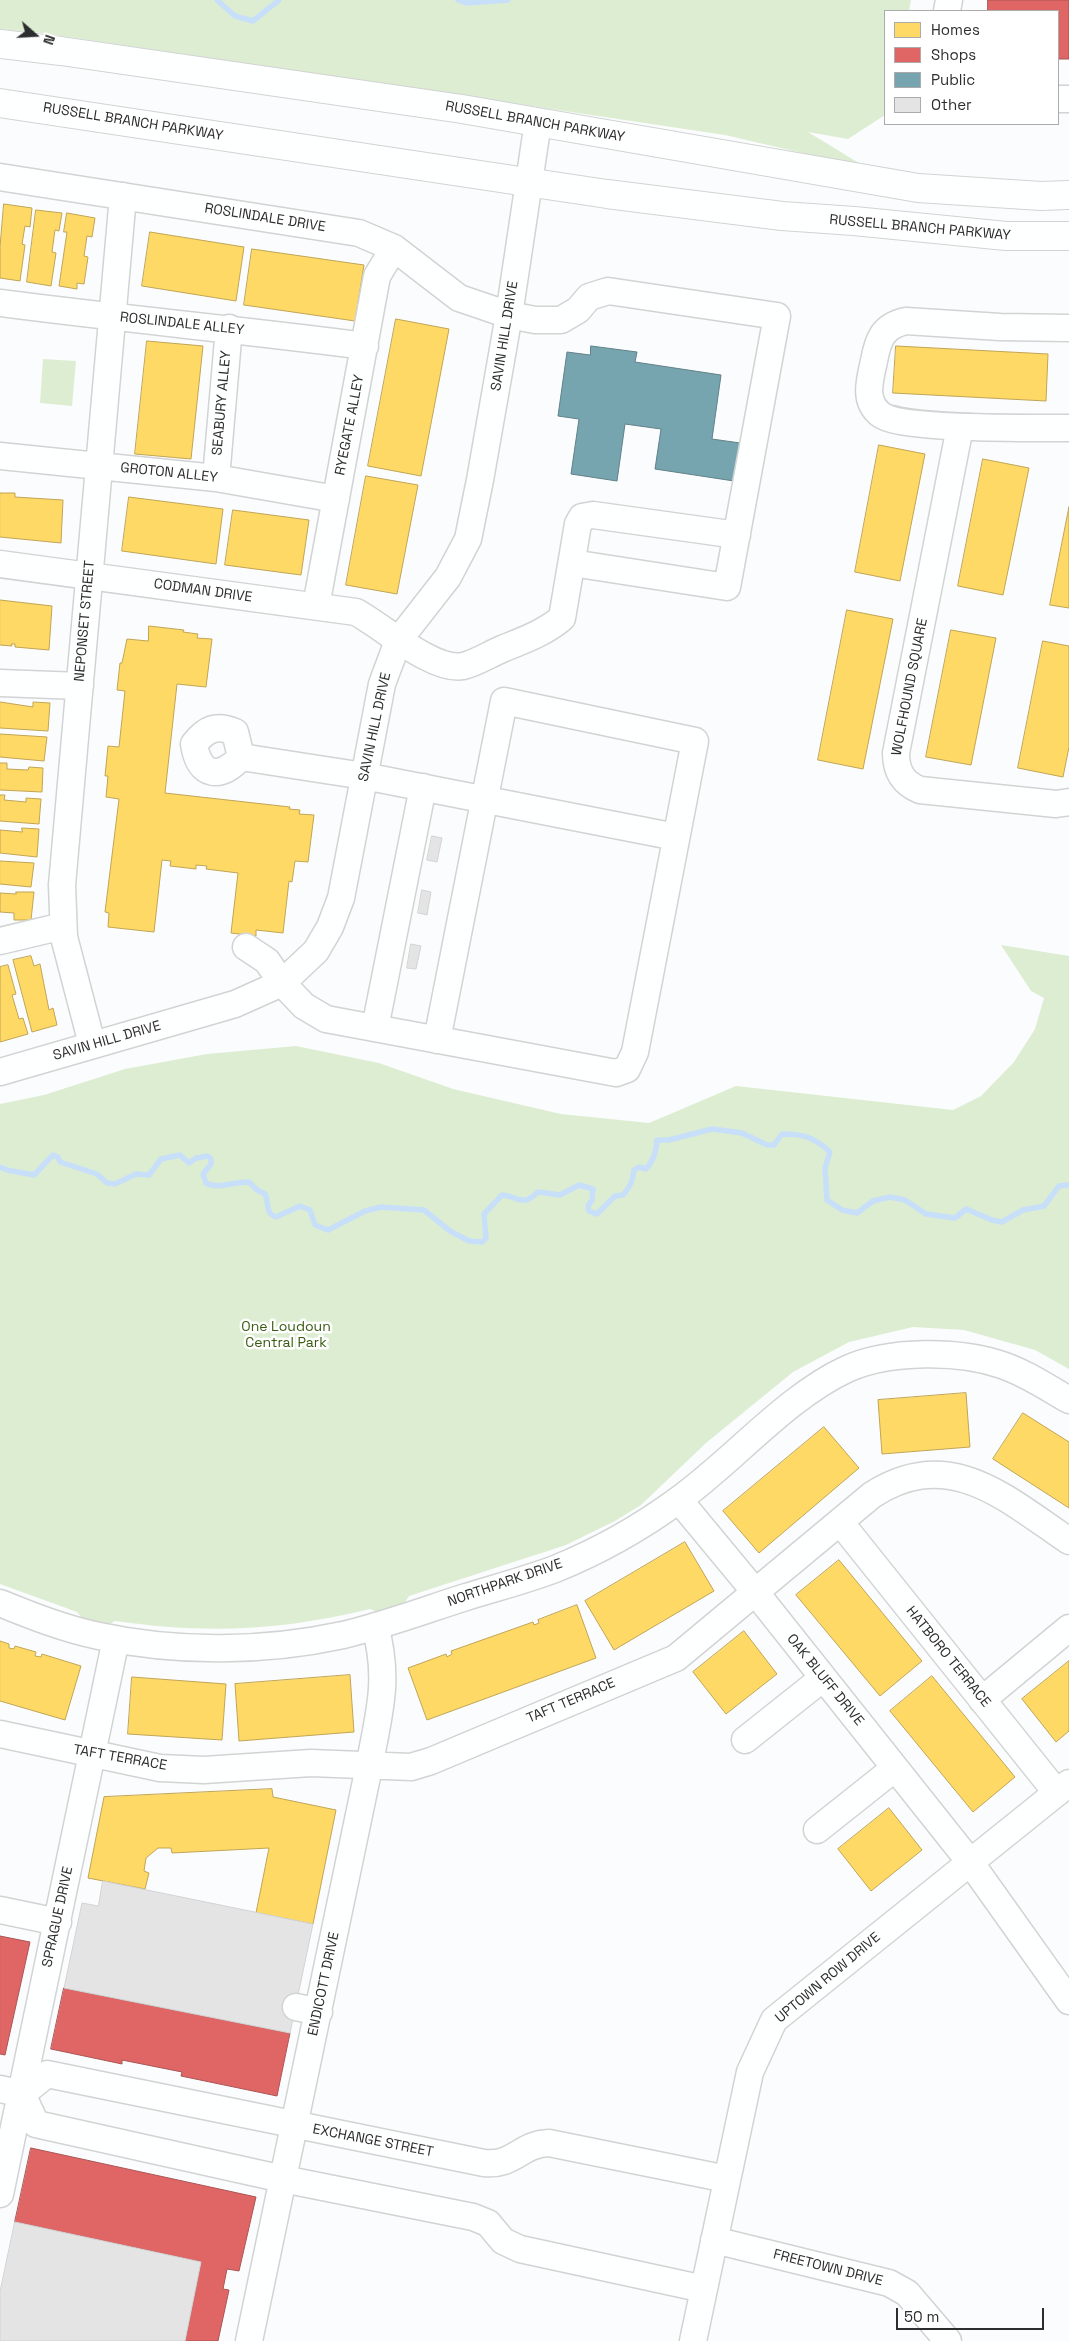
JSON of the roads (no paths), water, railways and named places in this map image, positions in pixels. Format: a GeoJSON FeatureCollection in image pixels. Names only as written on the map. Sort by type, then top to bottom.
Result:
{"type":"FeatureCollection","features":[{"type":"Feature","properties":{"kind":"main road","name":"RUSSELL BRANCH PARKWAY"},"geometry":{"type":"LineString","coordinates":[[0,44],[110,58],[453,108],[918,188],[1041,196],[1069,195]]}},
{"type":"Feature","properties":{"kind":"main road","name":"RUSSELL BRANCH PARKWAY"},"geometry":{"type":"LineString","coordinates":[[0,103],[529,182],[782,216],[1006,236],[1069,236]]}},
{"type":"Feature","properties":{"kind":"street","name":"SAVIN HILL DRIVE"},"geometry":{"type":"LineString","coordinates":[[0,1072],[235,1004],[282,983],[316,951],[330,927],[341,898],[382,684],[398,641],[448,577],[468,539],[509,315],[538,122]]}},
{"type":"Feature","properties":{"kind":"street","name":"ROSLINDALE DRIVE"},"geometry":{"type":"LineString","coordinates":[[0,177],[359,233],[394,248],[459,298],[509,315],[536,320],[561,320],[578,310],[590,297],[608,291],[777,316],[737,535]]}},
{"type":"Feature","properties":{"kind":"street","name":"NEPONSET STREET"},"geometry":{"type":"LineString","coordinates":[[92,1044],[64,937],[62,885],[124,196]]}},
{"type":"Feature","properties":{"kind":"street","name":"RYEGATE ALLEY"},"geometry":{"type":"LineString","coordinates":[[316,606],[377,276],[394,248]]}},
{"type":"Feature","properties":{"kind":"street","name":"ROSLINDALE ALLEY"},"geometry":{"type":"LineString","coordinates":[[0,303],[112,318],[229,328],[365,346]]}},
{"type":"Feature","properties":{"kind":"street"},"geometry":{"type":"LineString","coordinates":[[1069,328],[1000,327],[906,320],[891,325],[883,332],[878,342],[868,389],[872,404],[878,413],[892,421],[960,427],[1069,428]]}},
{"type":"Feature","properties":{"kind":"street","name":"SEABURY ALLEY"},"geometry":{"type":"LineString","coordinates":[[216,478],[229,328]]}},
{"type":"Feature","properties":{"kind":"street","name":"WOLFHOUND SQUARE"},"geometry":{"type":"LineString","coordinates":[[960,427],[896,753],[897,769],[906,783],[920,790],[1056,804],[1069,802]]}},
{"type":"Feature","properties":{"kind":"street","name":"GROTON ALLEY"},"geometry":{"type":"LineString","coordinates":[[0,456],[216,478],[336,499]]}},
{"type":"Feature","properties":{"kind":"street","name":"CODMAN DRIVE"},"geometry":{"type":"LineString","coordinates":[[0,564],[356,612],[378,624],[398,641],[427,658],[446,664],[462,666],[548,630],[562,618],[578,524],[582,517],[593,515],[737,535]]}},
{"type":"Feature","properties":{"kind":"street"},"geometry":{"type":"LineString","coordinates":[[572,563],[727,587],[737,535]]}},
{"type":"Feature","properties":{"kind":"street"},"geometry":{"type":"LineString","coordinates":[[0,683],[80,686]]}},
{"type":"Feature","properties":{"kind":"street"},"geometry":{"type":"LineString","coordinates":[[246,947],[267,961],[282,983],[304,1006],[326,1019],[616,1074],[627,1069],[635,1052],[694,741],[504,701],[437,1040]]}},
{"type":"Feature","properties":{"kind":"street"},"geometry":{"type":"LineString","coordinates":[[224,727],[235,732],[241,757],[231,768],[216,773],[202,768],[196,758],[194,744],[204,732],[213,728],[224,727]]}},
{"type":"Feature","properties":{"kind":"street"},"geometry":{"type":"LineString","coordinates":[[241,757],[364,776],[676,837]]}},
{"type":"Feature","properties":{"kind":"street"},"geometry":{"type":"LineString","coordinates":[[375,1028],[423,787]]}},
{"type":"Feature","properties":{"kind":"street"},"geometry":{"type":"LineString","coordinates":[[0,941],[64,926]]}},
{"type":"Feature","properties":{"kind":"street","name":"NORTHPARK DRIVE"},"geometry":{"type":"LineString","coordinates":[[0,1603],[70,1628],[116,1639],[164,1645],[248,1648],[288,1644],[342,1635],[555,1568],[615,1539],[679,1500],[798,1400],[848,1368],[896,1355],[956,1356],[1002,1365],[1040,1383],[1069,1400]]}},
{"type":"Feature","properties":{"kind":"street","name":"TAFT TERRACE"},"geometry":{"type":"LineString","coordinates":[[0,1734],[160,1768],[196,1769],[311,1763],[369,1767],[411,1767],[431,1761],[676,1658],[840,1522],[885,1487],[902,1480],[944,1474],[982,1485],[1007,1498],[1069,1541]]}},
{"type":"Feature","properties":{"kind":"street","name":"OAK BLUFF DRIVE"},"geometry":{"type":"LineString","coordinates":[[679,1500],[756,1593],[970,1862],[1069,2001]]}},
{"type":"Feature","properties":{"kind":"street","name":"HATBORO TERRACE"},"geometry":{"type":"LineString","coordinates":[[840,1522],[982,1700],[1063,1788]]}},
{"type":"Feature","properties":{"kind":"street","name":"ENDICOTT DRIVE"},"geometry":{"type":"LineString","coordinates":[[249,2341],[294,2125],[307,2009],[369,1767],[384,1677],[382,1653],[374,1626]]}},
{"type":"Feature","properties":{"kind":"street"},"geometry":{"type":"LineString","coordinates":[[982,1700],[1069,1628]]}},
{"type":"Feature","properties":{"kind":"street","name":"SPRAGUE DRIVE"},"geometry":{"type":"LineString","coordinates":[[0,2194],[11,2092],[60,1958],[58,1922],[116,1639]]}},
{"type":"Feature","properties":{"kind":"street"},"geometry":{"type":"LineString","coordinates":[[745,1740],[823,1678]]}},
{"type":"Feature","properties":{"kind":"street"},"geometry":{"type":"LineString","coordinates":[[817,1830],[896,1768]]}},
{"type":"Feature","properties":{"kind":"street","name":"UPTOWN ROW DRIVE"},"geometry":{"type":"LineString","coordinates":[[693,2341],[750,2072],[774,2020],[1063,1788]]}},
{"type":"Feature","properties":{"kind":"street"},"geometry":{"type":"LineString","coordinates":[[0,1910],[58,1922]]}},
{"type":"Feature","properties":{"kind":"street","name":"EXCHANGE STREET"},"geometry":{"type":"LineString","coordinates":[[11,2092],[47,2074],[484,2163],[504,2162],[537,2144],[549,2143],[727,2179]]}},
{"type":"Feature","properties":{"kind":"street"},"geometry":{"type":"LineString","coordinates":[[11,2092],[36,2124],[283,2179],[474,2217],[488,2223],[504,2241],[520,2250],[704,2288]]}},
{"type":"Feature","properties":{"kind":"street","name":"FREETOWN DRIVE"},"geometry":{"type":"LineString","coordinates":[[714,2240],[888,2283],[907,2293],[948,2341]]}},
{"type":"Feature","properties":{"kind":"waterway"},"geometry":{"type":"LineString","coordinates":[[217,0],[235,16],[253,21],[279,0]]}},
{"type":"Feature","properties":{"kind":"waterway"},"geometry":{"type":"LineString","coordinates":[[458,0],[467,3],[508,0]]}},
{"type":"Feature","properties":{"kind":"waterway"},"geometry":{"type":"LineString","coordinates":[[0,1167],[34,1175],[53,1155],[58,1157],[60,1162],[97,1174],[107,1183],[115,1184],[136,1174],[149,1175],[161,1159],[180,1155],[189,1163],[196,1158],[208,1156],[211,1159],[211,1164],[203,1174],[206,1183],[216,1186],[249,1182],[257,1190],[265,1194],[269,1211],[276,1217],[300,1206],[310,1210],[315,1225],[328,1230],[365,1211],[381,1207],[424,1210],[450,1231],[469,1241],[482,1242],[486,1238],[484,1214],[502,1195],[524,1200],[538,1192],[560,1195],[579,1185],[593,1189],[592,1200],[588,1206],[589,1211],[597,1214],[615,1196],[623,1195],[631,1184],[634,1170],[639,1167],[646,1169],[654,1155],[657,1140],[669,1140],[712,1129],[742,1133],[767,1145],[774,1145],[782,1134],[802,1136],[819,1143],[830,1152],[825,1168],[827,1200],[842,1210],[857,1213],[873,1201],[890,1197],[905,1200],[926,1214],[955,1218],[966,1209],[992,1220],[1002,1222],[1023,1210],[1044,1206],[1059,1186],[1069,1185]]}},
{"type":"Feature","properties":{"kind":"park label","name":"One Loudoun Central Park"},"geometry":{"type":"Point","coordinates":[286,1335]}}]}
